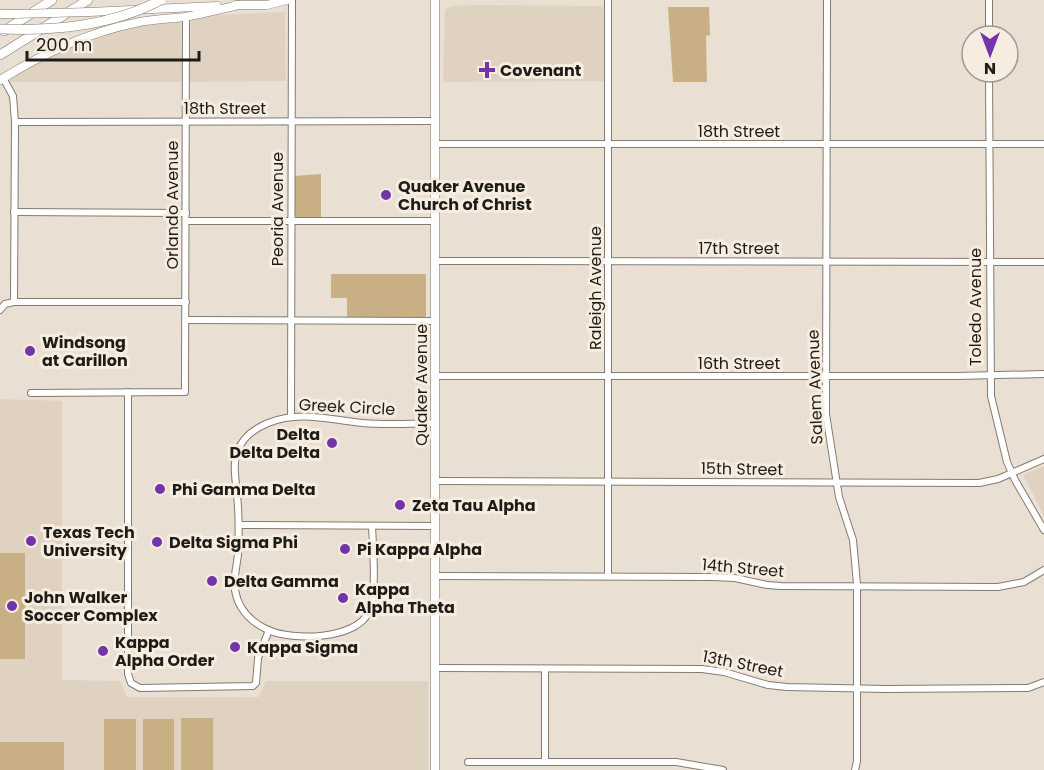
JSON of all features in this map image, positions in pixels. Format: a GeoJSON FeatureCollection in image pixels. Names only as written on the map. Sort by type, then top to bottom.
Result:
{"type":"FeatureCollection","features":[{"type":"Feature","properties":{"kind":"highway"},"geometry":{"type":"LineString","coordinates":[[0,29],[52,0]]}},
{"type":"Feature","properties":{"kind":"highway"},"geometry":{"type":"LineString","coordinates":[[0,54],[88,0]]}},
{"type":"Feature","properties":{"kind":"highway"},"geometry":{"type":"LineString","coordinates":[[0,29],[53,29],[80,26],[132,13],[161,0]]}},
{"type":"Feature","properties":{"kind":"main road"},"geometry":{"type":"LineString","coordinates":[[0,14],[267,5],[287,0]]}},
{"type":"Feature","properties":{"kind":"main road","name":"Quaker Avenue"},"geometry":{"type":"LineString","coordinates":[[435,0],[435,770]]}},
{"type":"Feature","properties":{"kind":"main road"},"geometry":{"type":"LineString","coordinates":[[1,79],[41,56],[78,40],[134,23],[186,16],[239,5]]}},
{"type":"Feature","properties":{"kind":"street","name":"Peoria Avenue"},"geometry":{"type":"LineString","coordinates":[[291,417],[292,0]]}},
{"type":"Feature","properties":{"kind":"street","name":"Raleigh Avenue"},"geometry":{"type":"LineString","coordinates":[[608,0],[608,576]]}},
{"type":"Feature","properties":{"kind":"street","name":"Salem Avenue"},"geometry":{"type":"LineString","coordinates":[[827,0],[825,144],[828,432],[836,484],[853,540],[857,586],[857,761],[855,770]]}},
{"type":"Feature","properties":{"kind":"street"},"geometry":{"type":"LineString","coordinates":[[989,0],[989,24]]}},
{"type":"Feature","properties":{"kind":"street","name":"Orlando Avenue"},"geometry":{"type":"LineString","coordinates":[[128,392],[185,393],[186,16]]}},
{"type":"Feature","properties":{"kind":"street"},"geometry":{"type":"LineString","coordinates":[[1,79],[13,96],[15,122],[14,302]]}},
{"type":"Feature","properties":{"kind":"street","name":"Toledo Avenue"},"geometry":{"type":"LineString","coordinates":[[989,84],[989,374],[994,413],[1012,473],[1044,530]]}},
{"type":"Feature","properties":{"kind":"street","name":"18th Street"},"geometry":{"type":"LineString","coordinates":[[15,122],[435,121]]}},
{"type":"Feature","properties":{"kind":"street","name":"18th Street"},"geometry":{"type":"LineString","coordinates":[[435,144],[1044,144]]}},
{"type":"Feature","properties":{"kind":"street"},"geometry":{"type":"LineString","coordinates":[[14,212],[186,213]]}},
{"type":"Feature","properties":{"kind":"street"},"geometry":{"type":"LineString","coordinates":[[186,221],[435,221]]}},
{"type":"Feature","properties":{"kind":"street","name":"17th Street"},"geometry":{"type":"LineString","coordinates":[[435,261],[1044,262]]}},
{"type":"Feature","properties":{"kind":"street"},"geometry":{"type":"LineString","coordinates":[[0,310],[5,304],[14,302],[186,302]]}},
{"type":"Feature","properties":{"kind":"street"},"geometry":{"type":"LineString","coordinates":[[186,320],[435,321]]}},
{"type":"Feature","properties":{"kind":"street","name":"16th Street"},"geometry":{"type":"LineString","coordinates":[[435,376],[1044,374]]}},
{"type":"Feature","properties":{"kind":"street"},"geometry":{"type":"LineString","coordinates":[[31,393],[128,392],[128,674],[131,683],[140,688],[251,687],[256,684],[258,658],[268,630]]}},
{"type":"Feature","properties":{"kind":"street","name":"Greek Circle"},"geometry":{"type":"LineString","coordinates":[[372,526],[373,597],[369,613],[364,620],[348,629],[316,637],[298,637],[268,630],[249,618],[235,592],[239,525],[234,471],[238,450],[257,429],[268,423],[291,417],[313,416],[361,423],[435,423]]}},
{"type":"Feature","properties":{"kind":"street","name":"15th Street"},"geometry":{"type":"LineString","coordinates":[[435,481],[985,483],[1044,459]]}},
{"type":"Feature","properties":{"kind":"street"},"geometry":{"type":"LineString","coordinates":[[239,525],[435,526]]}},
{"type":"Feature","properties":{"kind":"street","name":"14th Street"},"geometry":{"type":"LineString","coordinates":[[435,576],[735,578],[767,585],[998,587],[1024,582],[1044,570]]}},
{"type":"Feature","properties":{"kind":"street","name":"13th Street"},"geometry":{"type":"LineString","coordinates":[[435,668],[702,669],[724,672],[768,685],[857,688],[1028,688],[1044,682]]}},
{"type":"Feature","properties":{"kind":"street"},"geometry":{"type":"LineString","coordinates":[[545,669],[545,762]]}},
{"type":"Feature","properties":{"kind":"street"},"geometry":{"type":"LineString","coordinates":[[468,762],[676,762],[723,770]]}},
{"type":"Feature","properties":{"kind":"shaded area"},"geometry":{"type":"Polygon","coordinates":[[[451,6],[601,6],[604,11],[604,81],[443,82],[445,10],[451,6]]]}},
{"type":"Feature","properties":{"kind":"shaded area"},"geometry":{"type":"Polygon","coordinates":[[[668,7],[709,7],[710,35],[706,36],[707,82],[673,82],[668,7]]]}},
{"type":"Feature","properties":{"kind":"shaded area"},"geometry":{"type":"Polygon","coordinates":[[[285,12],[286,81],[189,82],[191,19],[198,16],[285,12]]]}},
{"type":"Feature","properties":{"kind":"shaded area"},"geometry":{"type":"Polygon","coordinates":[[[181,21],[182,82],[9,82],[11,76],[53,51],[128,26],[181,21]]]}},
{"type":"Feature","properties":{"kind":"shaded area"},"geometry":{"type":"Polygon","coordinates":[[[321,174],[321,218],[297,218],[294,176],[321,174]]]}},
{"type":"Feature","properties":{"kind":"shaded area"},"geometry":{"type":"Polygon","coordinates":[[[331,274],[426,274],[426,316],[423,318],[347,318],[347,298],[331,298],[331,274]]]}},
{"type":"Feature","properties":{"kind":"shaded area","name":"Texas Tech University"},"geometry":{"type":"Polygon","coordinates":[[[0,399],[62,401],[62,680],[120,681],[127,697],[259,697],[266,681],[428,681],[428,770],[0,770],[0,399]]]}},
{"type":"Feature","properties":{"kind":"shaded area"},"geometry":{"type":"Polygon","coordinates":[[[1044,466],[1044,515],[1023,475],[1044,466]]]}},
{"type":"Feature","properties":{"kind":"shaded area","name":"John Walker Soccer Complex"},"geometry":{"type":"Polygon","coordinates":[[[0,553],[25,553],[25,659],[0,659],[0,553]]]}},
{"type":"Feature","properties":{"kind":"shaded area"},"geometry":{"type":"Polygon","coordinates":[[[181,718],[213,718],[213,770],[181,770],[181,718]]]}},
{"type":"Feature","properties":{"kind":"shaded area"},"geometry":{"type":"Polygon","coordinates":[[[104,719],[136,719],[136,770],[104,770],[104,719]]]}},
{"type":"Feature","properties":{"kind":"shaded area"},"geometry":{"type":"Polygon","coordinates":[[[143,719],[174,719],[174,770],[143,770],[143,719]]]}},
{"type":"Feature","properties":{"kind":"shaded area"},"geometry":{"type":"Polygon","coordinates":[[[0,742],[64,742],[64,770],[0,770],[0,742]]]}},
{"type":"Feature","properties":{"kind":"place","name":"Covenant"},"geometry":{"type":"Point","coordinates":[487,70]}},
{"type":"Feature","properties":{"kind":"place","name":"Quaker Avenue Church of Christ"},"geometry":{"type":"Point","coordinates":[386,195]}},
{"type":"Feature","properties":{"kind":"place","name":"Windsong at Carillon"},"geometry":{"type":"Point","coordinates":[30,351]}},
{"type":"Feature","properties":{"kind":"place","name":"Delta Delta Delta"},"geometry":{"type":"Point","coordinates":[332,443]}},
{"type":"Feature","properties":{"kind":"place","name":"Phi Gamma Delta"},"geometry":{"type":"Point","coordinates":[160,489]}},
{"type":"Feature","properties":{"kind":"place","name":"Zeta Tau Alpha"},"geometry":{"type":"Point","coordinates":[400,505]}},
{"type":"Feature","properties":{"kind":"place","name":"Texas Tech University"},"geometry":{"type":"Point","coordinates":[31,541]}},
{"type":"Feature","properties":{"kind":"place","name":"Delta Sigma Phi"},"geometry":{"type":"Point","coordinates":[157,542]}},
{"type":"Feature","properties":{"kind":"place","name":"Pi Kappa Alpha"},"geometry":{"type":"Point","coordinates":[345,549]}},
{"type":"Feature","properties":{"kind":"place","name":"Delta Gamma"},"geometry":{"type":"Point","coordinates":[212,581]}},
{"type":"Feature","properties":{"kind":"place","name":"Kappa Alpha Theta"},"geometry":{"type":"Point","coordinates":[343,598]}},
{"type":"Feature","properties":{"kind":"place","name":"John Walker Soccer Complex"},"geometry":{"type":"Point","coordinates":[12,606]}},
{"type":"Feature","properties":{"kind":"place","name":"Kappa Sigma"},"geometry":{"type":"Point","coordinates":[235,647]}},
{"type":"Feature","properties":{"kind":"place","name":"Kappa Alpha Order"},"geometry":{"type":"Point","coordinates":[103,651]}}]}
